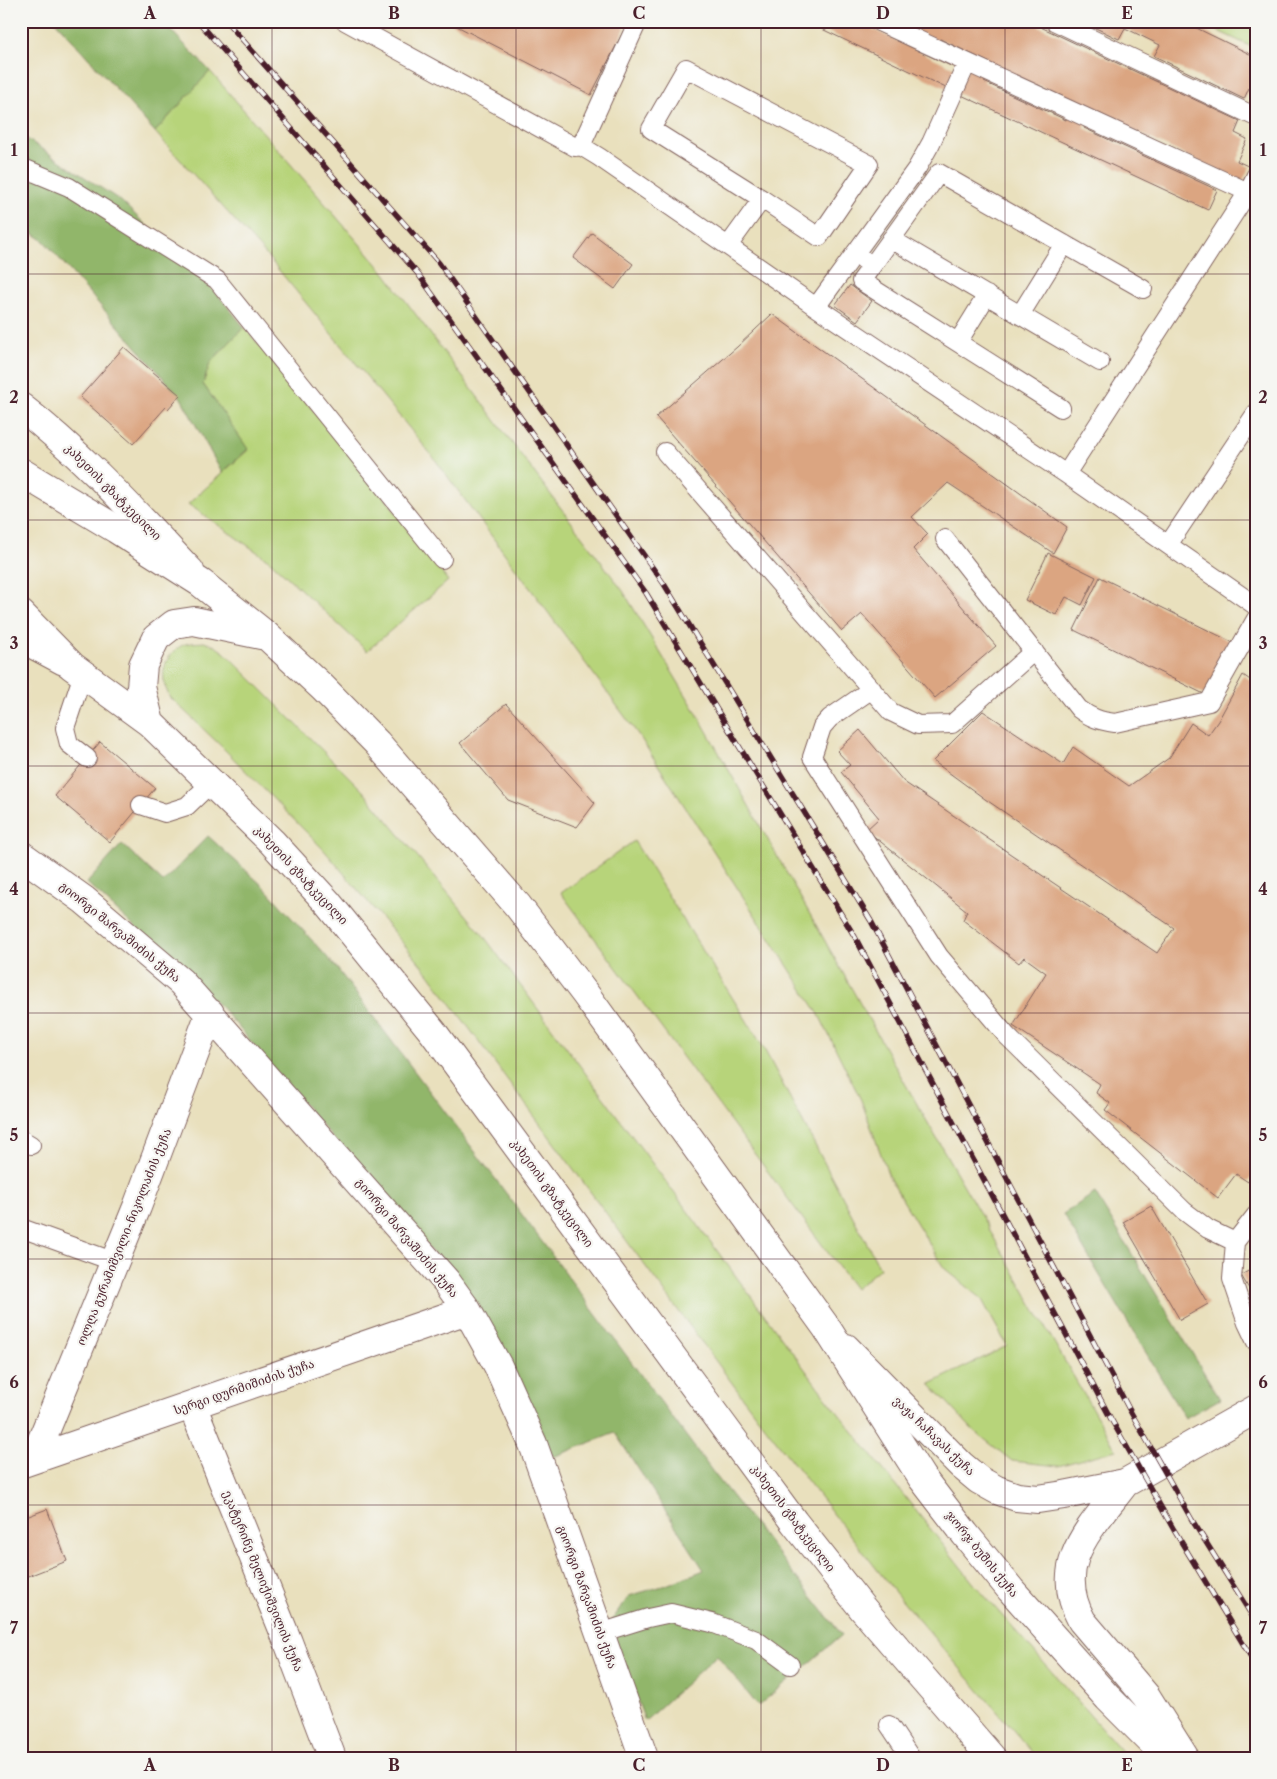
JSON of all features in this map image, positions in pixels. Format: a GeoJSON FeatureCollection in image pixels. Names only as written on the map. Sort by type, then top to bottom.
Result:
{"type":"FeatureCollection","features":[{"type":"Feature","properties":{"kind":"main road","name":"კახეთის გზატკეცილი"},"geometry":{"type":"LineString","coordinates":[[21,406],[98,474],[201,583]]}},
{"type":"Feature","properties":{"kind":"main road","name":"კახეთის გზატკეცილი"},"geometry":{"type":"LineString","coordinates":[[21,472],[201,583],[267,636],[323,688],[377,743],[518,906],[586,995],[826,1327]]}},
{"type":"Feature","properties":{"kind":"main road","name":"კახეთის გზატკეცილი"},"geometry":{"type":"LineString","coordinates":[[21,614],[77,670]]}},
{"type":"Feature","properties":{"kind":"main road"},"geometry":{"type":"LineString","coordinates":[[150,723],[141,686],[144,665],[156,638],[174,624],[194,621],[267,636]]}},
{"type":"Feature","properties":{"kind":"main road","name":"კახეთის გზატკეცილი"},"geometry":{"type":"LineString","coordinates":[[21,638],[77,670],[150,723],[272,842],[328,903],[434,1032],[794,1522],[863,1609],[992,1758]]}},
{"type":"Feature","properties":{"kind":"main road","name":"გიორგი შარვაშიძის ქუჩა"},"geometry":{"type":"LineString","coordinates":[[21,855],[84,900],[181,982],[446,1281],[467,1310],[498,1366],[533,1444],[644,1758]]}},
{"type":"Feature","properties":{"kind":"main road","name":"ოლღა გურამიშვილი-ნიკოლაძის ქუჩა"},"geometry":{"type":"LineString","coordinates":[[28,1461],[115,1262],[210,1013]]}},
{"type":"Feature","properties":{"kind":"main road","name":"სერგი დურმიშიძის ქუჩა"},"geometry":{"type":"LineString","coordinates":[[28,1461],[467,1310]]}},
{"type":"Feature","properties":{"kind":"main road","name":"ვაჟა ჩაჩავას ქუჩა"},"geometry":{"type":"LineString","coordinates":[[826,1327],[961,1466],[997,1490],[1017,1497],[1038,1499],[1125,1483],[1253,1417]]}},
{"type":"Feature","properties":{"kind":"main road","name":"ჯორჯ ბუშის ქუჩა"},"geometry":{"type":"LineString","coordinates":[[826,1327],[922,1478],[965,1534],[1011,1590],[1102,1691],[1168,1758]]}},
{"type":"Feature","properties":{"kind":"main road","name":"ეკატერინე მელიქიშვილის ქუჩა"},"geometry":{"type":"LineString","coordinates":[[192,1405],[288,1642],[332,1758]]}},
{"type":"Feature","properties":{"kind":"main road","name":"ვაჟა ჩაჩავას ქუჩა"},"geometry":{"type":"LineString","coordinates":[[1125,1483],[1081,1542],[1073,1558],[1070,1593],[1074,1607],[1082,1621],[1146,1696],[1185,1758]]}},
{"type":"Feature","properties":{"kind":"lane"},"geometry":{"type":"LineString","coordinates":[[345,21],[575,147],[582,144],[638,21]]}},
{"type":"Feature","properties":{"kind":"lane"},"geometry":{"type":"LineString","coordinates":[[363,21],[582,144],[816,307],[1066,474],[1256,606]]}},
{"type":"Feature","properties":{"kind":"lane"},"geometry":{"type":"LineString","coordinates":[[877,21],[1252,194]]}},
{"type":"Feature","properties":{"kind":"lane"},"geometry":{"type":"LineString","coordinates":[[1054,21],[1256,117]]}},
{"type":"Feature","properties":{"kind":"lane"},"geometry":{"type":"LineString","coordinates":[[816,307],[917,168],[967,63]]}},
{"type":"Feature","properties":{"kind":"lane"},"geometry":{"type":"LineString","coordinates":[[686,68],[869,164],[819,237],[762,199],[650,129],[686,68]]}},
{"type":"Feature","properties":{"kind":"lane"},"geometry":{"type":"LineString","coordinates":[[21,167],[69,187],[217,280],[442,559]]}},
{"type":"Feature","properties":{"kind":"lane"},"geometry":{"type":"LineString","coordinates":[[1061,408],[861,280],[939,173],[1143,289]]}},
{"type":"Feature","properties":{"kind":"lane"},"geometry":{"type":"LineString","coordinates":[[1066,474],[1252,194],[1256,175]]}},
{"type":"Feature","properties":{"kind":"lane"},"geometry":{"type":"LineString","coordinates":[[728,246],[762,199]]}},
{"type":"Feature","properties":{"kind":"lane"},"geometry":{"type":"LineString","coordinates":[[891,239],[1100,362]]}},
{"type":"Feature","properties":{"kind":"lane"},"geometry":{"type":"LineString","coordinates":[[1020,315],[1064,244]]}},
{"type":"Feature","properties":{"kind":"lane"},"geometry":{"type":"LineString","coordinates":[[855,253],[872,266]]}},
{"type":"Feature","properties":{"kind":"lane"},"geometry":{"type":"LineString","coordinates":[[958,342],[987,295]]}},
{"type":"Feature","properties":{"kind":"lane"},"geometry":{"type":"LineString","coordinates":[[1168,545],[1256,413]]}},
{"type":"Feature","properties":{"kind":"lane"},"geometry":{"type":"LineString","coordinates":[[664,452],[891,712],[918,725],[952,724],[1034,650]]}},
{"type":"Feature","properties":{"kind":"lane"},"geometry":{"type":"LineString","coordinates":[[945,539],[1079,709],[1092,718],[1101,721],[1115,723],[1209,702],[1256,619]]}},
{"type":"Feature","properties":{"kind":"lane"},"geometry":{"type":"LineString","coordinates":[[77,670],[65,728],[69,744],[87,758]]}},
{"type":"Feature","properties":{"kind":"lane"},"geometry":{"type":"LineString","coordinates":[[872,690],[830,718],[822,727],[812,758],[938,956],[1007,1036],[1184,1211],[1208,1229],[1235,1242]]}},
{"type":"Feature","properties":{"kind":"lane"},"geometry":{"type":"LineString","coordinates":[[141,805],[165,813],[187,806],[211,783]]}},
{"type":"Feature","properties":{"kind":"lane"},"geometry":{"type":"LineString","coordinates":[[1256,1215],[1235,1242],[1232,1279],[1247,1323],[1256,1342]]}},
{"type":"Feature","properties":{"kind":"lane"},"geometry":{"type":"LineString","coordinates":[[21,1228],[115,1262]]}},
{"type":"Feature","properties":{"kind":"lane"},"geometry":{"type":"LineString","coordinates":[[600,1633],[671,1613],[712,1623],[756,1640],[790,1665]]}},
{"type":"Feature","properties":{"kind":"lane"},"geometry":{"type":"LineString","coordinates":[[890,1725],[911,1758]]}},
{"type":"Feature","properties":{"kind":"green space"},"geometry":{"type":"Polygon","coordinates":[[[55,21],[162,21],[210,71],[155,132],[55,21]]]}},
{"type":"Feature","properties":{"kind":"green space"},"geometry":{"type":"Polygon","coordinates":[[[1197,21],[1256,21],[1256,49],[1197,21]]]}},
{"type":"Feature","properties":{"kind":"green space"},"geometry":{"type":"Polygon","coordinates":[[[210,71],[384,272],[623,591],[695,710],[902,1078],[1116,1450],[1058,1466],[1012,1461],[973,1430],[930,1384],[1007,1346],[981,1298],[944,1268],[890,1179],[861,1100],[818,1013],[640,737],[434,458],[268,257],[155,132],[210,71]]]}},
{"type":"Feature","properties":{"kind":"green space"},"geometry":{"type":"Polygon","coordinates":[[[21,135],[121,201],[218,295],[244,327],[210,363],[203,384],[248,449],[222,473],[181,398],[44,241],[21,225],[21,135]]]}},
{"type":"Feature","properties":{"kind":"green space"},"geometry":{"type":"Polygon","coordinates":[[[244,327],[376,486],[448,581],[367,651],[270,561],[188,504],[248,450],[203,384],[210,363],[244,327]]]}},
{"type":"Feature","properties":{"kind":"green space"},"geometry":{"type":"Polygon","coordinates":[[[204,642],[215,646],[225,653],[363,791],[483,935],[824,1395],[975,1585],[1128,1758],[1037,1758],[898,1596],[755,1414],[429,974],[324,850],[171,698],[167,691],[164,677],[164,670],[169,657],[183,645],[204,642]]]}},
{"type":"Feature","properties":{"kind":"green space"},"geometry":{"type":"Polygon","coordinates":[[[208,836],[263,886],[336,967],[712,1471],[842,1635],[758,1706],[717,1655],[645,1721],[617,1645],[613,1619],[629,1596],[666,1585],[704,1570],[615,1433],[553,1457],[477,1303],[371,1183],[223,1009],[87,883],[122,844],[163,882],[208,836]]]}},
{"type":"Feature","properties":{"kind":"green space"},"geometry":{"type":"Polygon","coordinates":[[[634,841],[762,1045],[880,1268],[855,1289],[561,893],[634,841]]]}},
{"type":"Feature","properties":{"kind":"green space"},"geometry":{"type":"Polygon","coordinates":[[[1095,1193],[1220,1399],[1185,1418],[1063,1214],[1095,1193]]]}},
{"type":"Feature","properties":{"kind":"building"},"geometry":{"type":"Polygon","coordinates":[[[447,21],[612,21],[625,28],[591,95],[447,21]]]}},
{"type":"Feature","properties":{"kind":"building"},"geometry":{"type":"Polygon","coordinates":[[[805,21],[855,21],[957,69],[948,89],[805,21]]]}},
{"type":"Feature","properties":{"kind":"building"},"geometry":{"type":"Polygon","coordinates":[[[888,21],[1028,21],[1240,121],[1235,133],[1247,139],[1237,161],[1250,167],[1242,182],[1038,85],[1035,92],[994,72],[997,66],[940,39],[937,45],[888,21]]]}},
{"type":"Feature","properties":{"kind":"building"},"geometry":{"type":"Polygon","coordinates":[[[1081,21],[1182,21],[1256,57],[1256,91],[1249,88],[1244,99],[1154,56],[1160,45],[1125,28],[1119,39],[1081,21]]]}},
{"type":"Feature","properties":{"kind":"building"},"geometry":{"type":"Polygon","coordinates":[[[969,66],[987,75],[984,82],[1066,120],[1069,112],[1087,121],[1084,128],[1217,190],[1208,210],[957,93],[969,66]]]}},
{"type":"Feature","properties":{"kind":"building"},"geometry":{"type":"Polygon","coordinates":[[[592,233],[633,264],[615,289],[573,258],[592,233]]]}},
{"type":"Feature","properties":{"kind":"building"},"geometry":{"type":"Polygon","coordinates":[[[850,285],[872,301],[857,321],[835,305],[850,285]]]}},
{"type":"Feature","properties":{"kind":"building"},"geometry":{"type":"Polygon","coordinates":[[[772,314],[1067,527],[1053,553],[948,483],[912,517],[928,534],[913,549],[996,646],[935,698],[862,614],[842,631],[656,417],[772,314]]]}},
{"type":"Feature","properties":{"kind":"building"},"geometry":{"type":"Polygon","coordinates":[[[124,347],[180,395],[168,409],[166,407],[133,444],[80,397],[124,347]]]}},
{"type":"Feature","properties":{"kind":"building"},"geometry":{"type":"Polygon","coordinates":[[[1048,553],[1096,577],[1082,605],[1066,597],[1056,615],[1025,600],[1048,553]]]}},
{"type":"Feature","properties":{"kind":"building"},"geometry":{"type":"Polygon","coordinates":[[[1100,577],[1236,644],[1210,697],[1074,630],[1100,577]]]}},
{"type":"Feature","properties":{"kind":"building"},"geometry":{"type":"Polygon","coordinates":[[[1243,675],[1256,684],[1256,1171],[1248,1182],[1236,1174],[1218,1198],[1105,1110],[1110,1103],[1096,1093],[1100,1084],[1013,1026],[1046,973],[1024,957],[1019,963],[963,920],[967,911],[866,830],[879,818],[841,772],[850,765],[837,751],[860,730],[904,782],[1157,953],[1174,928],[985,799],[933,761],[983,711],[1063,764],[1073,747],[1129,786],[1169,758],[1191,723],[1208,735],[1218,721],[1243,675]]]}},
{"type":"Feature","properties":{"kind":"building"},"geometry":{"type":"Polygon","coordinates":[[[506,704],[595,803],[577,827],[508,800],[460,743],[506,704]]]}},
{"type":"Feature","properties":{"kind":"building"},"geometry":{"type":"Polygon","coordinates":[[[100,742],[155,788],[110,842],[55,796],[100,742]]]}},
{"type":"Feature","properties":{"kind":"building"},"geometry":{"type":"Polygon","coordinates":[[[1151,1206],[1208,1304],[1180,1320],[1123,1222],[1151,1206]]]}},
{"type":"Feature","properties":{"kind":"building"},"geometry":{"type":"Polygon","coordinates":[[[1256,1267],[1256,1301],[1241,1275],[1256,1267]]]}},
{"type":"Feature","properties":{"kind":"building"},"geometry":{"type":"Polygon","coordinates":[[[47,1509],[67,1561],[26,1577],[21,1565],[21,1519],[47,1509]]]}},
{"type":"Feature","properties":{"kind":"railway"},"geometry":{"type":"LineString","coordinates":[[198,21],[418,274],[646,593],[855,937],[1111,1419],[1174,1530],[1256,1665]]}},
{"type":"Feature","properties":{"kind":"railway"},"geometry":{"type":"LineString","coordinates":[[226,21],[439,263],[664,584],[871,921],[1129,1409],[1192,1520],[1256,1622]]}}]}
